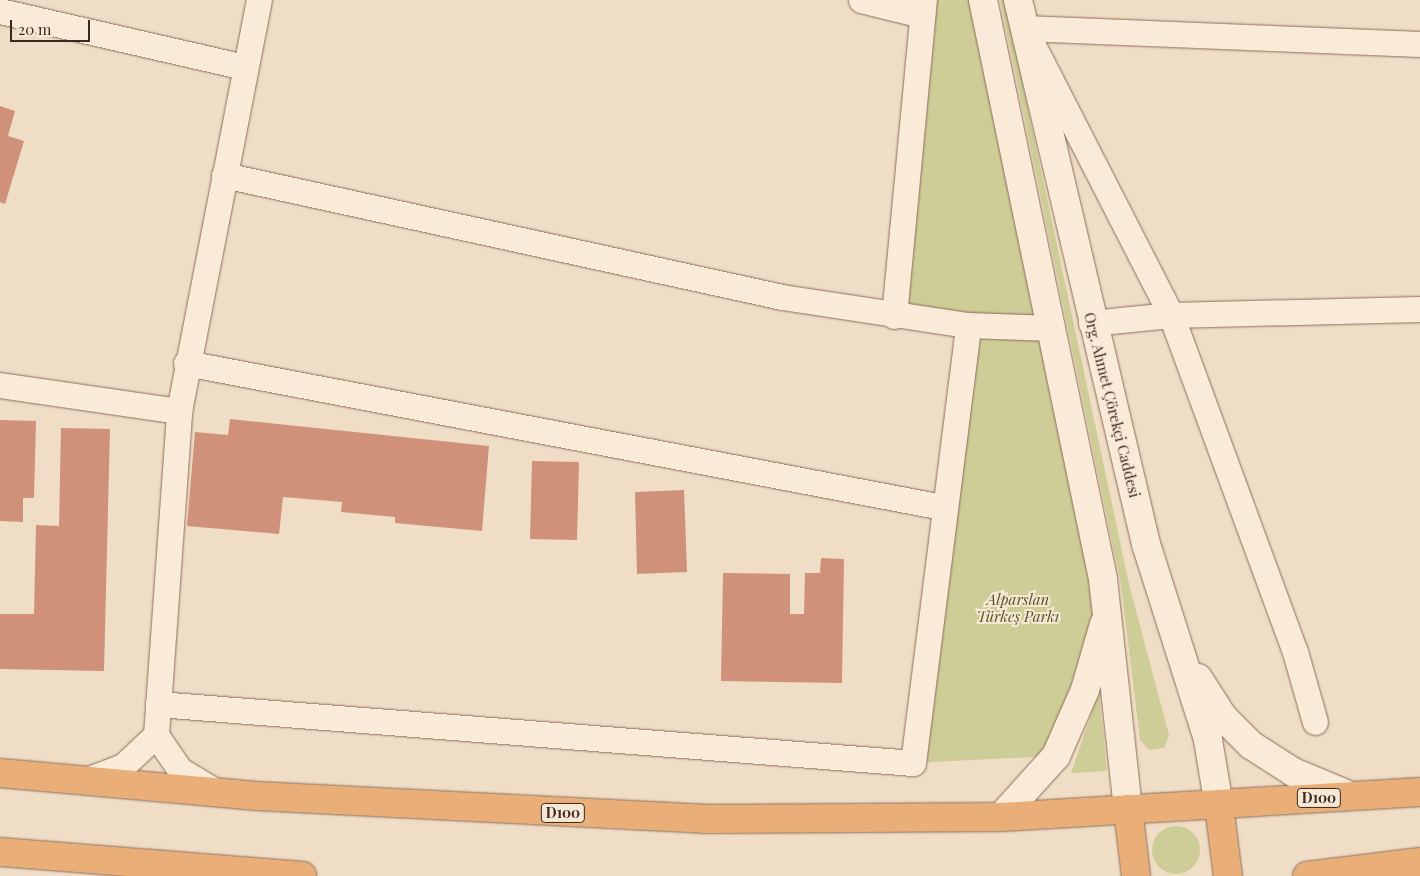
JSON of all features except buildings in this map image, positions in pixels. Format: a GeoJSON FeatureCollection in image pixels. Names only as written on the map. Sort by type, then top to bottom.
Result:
{"type":"FeatureCollection","features":[{"type":"Feature","properties":{"kind":"highway","name":"D100"},"geometry":{"type":"LineString","coordinates":[[0,773],[221,794],[704,819],[1001,817],[1128,809],[1219,806],[1420,792]]}},
{"type":"Feature","properties":{"kind":"highway"},"geometry":{"type":"LineString","coordinates":[[1219,806],[1228,876]]}},
{"type":"Feature","properties":{"kind":"highway"},"geometry":{"type":"LineString","coordinates":[[1128,809],[1136,876]]}},
{"type":"Feature","properties":{"kind":"highway"},"geometry":{"type":"LineString","coordinates":[[0,852],[151,870],[302,876]]}},
{"type":"Feature","properties":{"kind":"highway"},"geometry":{"type":"LineString","coordinates":[[1307,876],[1420,862]]}},
{"type":"Feature","properties":{"kind":"main road"},"geometry":{"type":"LineString","coordinates":[[983,0],[1052,328],[1108,610],[1128,809]]}},
{"type":"Feature","properties":{"kind":"main road","name":"Org. Ahmet Çörekçi Caddesi"},"geometry":{"type":"LineString","coordinates":[[1018,0],[1091,323],[1166,616],[1208,740],[1219,806]]}},
{"type":"Feature","properties":{"kind":"main road"},"geometry":{"type":"LineString","coordinates":[[1001,817],[1042,777],[1071,729],[1108,610]]}},
{"type":"Feature","properties":{"kind":"main road"},"geometry":{"type":"LineString","coordinates":[[1166,616],[1202,685],[1235,730],[1293,772],[1351,796]]}},
{"type":"Feature","properties":{"kind":"street"},"geometry":{"type":"LineString","coordinates":[[221,794],[180,770],[156,735],[179,410],[186,363],[259,0]]}},
{"type":"Feature","properties":{"kind":"street"},"geometry":{"type":"LineString","coordinates":[[861,0],[923,8],[894,316]]}},
{"type":"Feature","properties":{"kind":"street"},"geometry":{"type":"LineString","coordinates":[[0,11],[244,67]]}},
{"type":"Feature","properties":{"kind":"street"},"geometry":{"type":"LineString","coordinates":[[1315,722],[1295,652],[1171,315],[1024,28],[1420,44]]}},
{"type":"Feature","properties":{"kind":"street"},"geometry":{"type":"LineString","coordinates":[[224,175],[782,298],[894,316],[968,325],[1052,328]]}},
{"type":"Feature","properties":{"kind":"street"},"geometry":{"type":"LineString","coordinates":[[1091,323],[1171,315],[1420,309]]}},
{"type":"Feature","properties":{"kind":"street"},"geometry":{"type":"LineString","coordinates":[[158,704],[913,763],[942,507],[968,325]]}},
{"type":"Feature","properties":{"kind":"street"},"geometry":{"type":"LineString","coordinates":[[186,363],[942,507]]}},
{"type":"Feature","properties":{"kind":"street"},"geometry":{"type":"LineString","coordinates":[[0,385],[179,410]]}},
{"type":"Feature","properties":{"kind":"street"},"geometry":{"type":"LineString","coordinates":[[82,781],[123,766],[156,735]]}},
{"type":"Feature","properties":{"kind":"green space","name":"Alparslan Türkeş Parkı"},"geometry":{"type":"Polygon","coordinates":[[[924,0],[982,0],[1103,579],[1056,756],[913,763],[968,325],[894,316],[924,0]]]}},
{"type":"Feature","properties":{"kind":"green space"},"geometry":{"type":"Polygon","coordinates":[[[1000,0],[1005,0],[1129,584],[1169,735],[1164,748],[1149,750],[1140,740],[1121,585],[1000,0]]]}},
{"type":"Feature","properties":{"kind":"green space"},"geometry":{"type":"Polygon","coordinates":[[[1099,692],[1107,771],[1071,773],[1099,692]]]}},
{"type":"Feature","properties":{"kind":"green space"},"geometry":{"type":"Polygon","coordinates":[[[1171,826],[1181,826],[1193,833],[1200,845],[1200,855],[1193,867],[1181,874],[1171,874],[1163,870],[1156,863],[1152,855],[1152,845],[1156,837],[1163,830],[1171,826]]]}}]}
